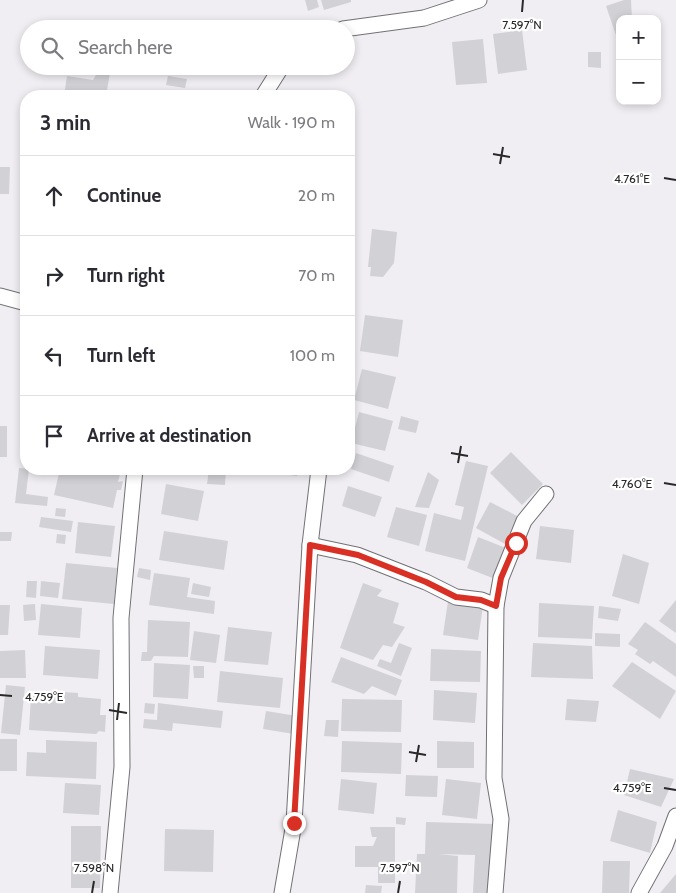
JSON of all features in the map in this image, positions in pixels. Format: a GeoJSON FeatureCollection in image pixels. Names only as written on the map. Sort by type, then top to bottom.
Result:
{"type":"FeatureCollection","features":[{"type":"Feature","properties":{"kind":"street"},"geometry":{"type":"LineString","coordinates":[[355,27],[424,18],[479,0]]}},
{"type":"Feature","properties":{"kind":"street"},"geometry":{"type":"LineString","coordinates":[[267,90],[276,75]]}},
{"type":"Feature","properties":{"kind":"street"},"geometry":{"type":"LineString","coordinates":[[0,296],[20,301]]}},
{"type":"Feature","properties":{"kind":"street"},"geometry":{"type":"LineString","coordinates":[[110,893],[122,767],[121,618],[134,475]]}},
{"type":"Feature","properties":{"kind":"street"},"geometry":{"type":"LineString","coordinates":[[282,893],[294,823],[310,545],[319,475]]}},
{"type":"Feature","properties":{"kind":"street"},"geometry":{"type":"LineString","coordinates":[[495,893],[501,819],[494,778],[496,606],[501,578],[524,522],[546,494]]}},
{"type":"Feature","properties":{"kind":"street"},"geometry":{"type":"LineString","coordinates":[[310,545],[358,555],[426,582],[456,597],[481,600],[496,606]]}},
{"type":"Feature","properties":{"kind":"street"},"geometry":{"type":"LineString","coordinates":[[638,893],[665,846],[676,816]]}},
{"type":"Feature","properties":{"kind":"building"},"geometry":{"type":"Polygon","coordinates":[[[305,0],[317,0],[319,7],[308,11],[305,0]]]}},
{"type":"Feature","properties":{"kind":"building"},"geometry":{"type":"Polygon","coordinates":[[[321,0],[351,0],[351,2],[324,10],[321,0]]]}},
{"type":"Feature","properties":{"kind":"building"},"geometry":{"type":"Polygon","coordinates":[[[624,0],[631,0],[632,15],[616,15],[616,35],[606,6],[624,0]]]}},
{"type":"Feature","properties":{"kind":"building"},"geometry":{"type":"Polygon","coordinates":[[[522,30],[527,70],[498,74],[493,34],[522,30]]]}},
{"type":"Feature","properties":{"kind":"building"},"geometry":{"type":"Polygon","coordinates":[[[483,39],[487,83],[456,85],[452,42],[483,39]]]}},
{"type":"Feature","properties":{"kind":"building"},"geometry":{"type":"Polygon","coordinates":[[[588,52],[601,52],[601,68],[588,67],[588,52]]]}},
{"type":"Feature","properties":{"kind":"building"},"geometry":{"type":"Polygon","coordinates":[[[96,75],[110,75],[107,90],[65,90],[67,76],[93,80],[96,75]]]}},
{"type":"Feature","properties":{"kind":"building"},"geometry":{"type":"Polygon","coordinates":[[[168,76],[187,79],[185,88],[166,85],[168,76]]]}},
{"type":"Feature","properties":{"kind":"building"},"geometry":{"type":"Polygon","coordinates":[[[0,167],[10,167],[9,194],[0,194],[0,167]]]}},
{"type":"Feature","properties":{"kind":"building"},"geometry":{"type":"Polygon","coordinates":[[[372,229],[397,232],[394,263],[383,277],[370,276],[371,267],[368,267],[372,229]]]}},
{"type":"Feature","properties":{"kind":"building"},"geometry":{"type":"Polygon","coordinates":[[[365,315],[403,320],[398,357],[360,351],[365,315]]]}},
{"type":"Feature","properties":{"kind":"building"},"geometry":{"type":"Polygon","coordinates":[[[362,369],[396,377],[388,409],[355,400],[362,369]]]}},
{"type":"Feature","properties":{"kind":"building"},"geometry":{"type":"Polygon","coordinates":[[[359,412],[393,421],[385,451],[355,444],[355,428],[359,412]]]}},
{"type":"Feature","properties":{"kind":"building"},"geometry":{"type":"Polygon","coordinates":[[[401,416],[419,421],[416,433],[398,429],[401,416]]]}},
{"type":"Feature","properties":{"kind":"building"},"geometry":{"type":"Polygon","coordinates":[[[0,426],[7,426],[7,457],[0,457],[0,426]]]}},
{"type":"Feature","properties":{"kind":"building"},"geometry":{"type":"Polygon","coordinates":[[[511,452],[543,484],[522,505],[490,473],[511,452]]]}},
{"type":"Feature","properties":{"kind":"building"},"geometry":{"type":"Polygon","coordinates":[[[356,453],[394,466],[389,482],[355,470],[356,453]]]}},
{"type":"Feature","properties":{"kind":"building"},"geometry":{"type":"Polygon","coordinates":[[[466,461],[488,466],[465,561],[425,551],[434,513],[461,520],[464,507],[455,505],[466,461]]]}},
{"type":"Feature","properties":{"kind":"building"},"geometry":{"type":"Polygon","coordinates":[[[20,468],[20,475],[28,475],[26,494],[48,497],[47,506],[15,503],[20,468]]]}},
{"type":"Feature","properties":{"kind":"building"},"geometry":{"type":"Polygon","coordinates":[[[428,472],[439,480],[429,508],[415,507],[428,472]]]}},
{"type":"Feature","properties":{"kind":"building"},"geometry":{"type":"Polygon","coordinates":[[[59,475],[120,475],[118,482],[123,481],[121,490],[117,490],[113,508],[54,495],[59,475]]]}},
{"type":"Feature","properties":{"kind":"building"},"geometry":{"type":"Polygon","coordinates":[[[208,475],[226,475],[225,485],[207,484],[208,475]]]}},
{"type":"Feature","properties":{"kind":"building"},"geometry":{"type":"Polygon","coordinates":[[[166,484],[204,491],[198,521],[161,514],[166,484]]]}},
{"type":"Feature","properties":{"kind":"building"},"geometry":{"type":"Polygon","coordinates":[[[348,486],[382,497],[375,517],[342,506],[348,486]]]}},
{"type":"Feature","properties":{"kind":"building"},"geometry":{"type":"Polygon","coordinates":[[[490,502],[519,517],[505,544],[476,528],[490,502]]]}},
{"type":"Feature","properties":{"kind":"building"},"geometry":{"type":"Polygon","coordinates":[[[396,507],[427,515],[419,546],[387,537],[396,507]]]}},
{"type":"Feature","properties":{"kind":"building"},"geometry":{"type":"Polygon","coordinates":[[[56,508],[66,509],[65,517],[55,516],[56,508]]]}},
{"type":"Feature","properties":{"kind":"building"},"geometry":{"type":"Polygon","coordinates":[[[41,517],[73,521],[71,532],[39,527],[41,517]]]}},
{"type":"Feature","properties":{"kind":"building"},"geometry":{"type":"Polygon","coordinates":[[[78,522],[115,526],[111,557],[75,553],[78,522]]]}},
{"type":"Feature","properties":{"kind":"building"},"geometry":{"type":"Polygon","coordinates":[[[540,526],[574,530],[571,563],[536,559],[540,526]]]}},
{"type":"Feature","properties":{"kind":"building"},"geometry":{"type":"Polygon","coordinates":[[[164,531],[228,541],[224,570],[159,560],[164,531]]]}},
{"type":"Feature","properties":{"kind":"building"},"geometry":{"type":"Polygon","coordinates":[[[0,532],[12,532],[11,541],[0,541],[0,532]]]}},
{"type":"Feature","properties":{"kind":"building"},"geometry":{"type":"Polygon","coordinates":[[[57,534],[66,535],[65,544],[56,543],[57,534]]]}},
{"type":"Feature","properties":{"kind":"building"},"geometry":{"type":"Polygon","coordinates":[[[478,537],[506,548],[495,579],[467,568],[478,537]]]}},
{"type":"Feature","properties":{"kind":"building"},"geometry":{"type":"Polygon","coordinates":[[[623,554],[649,563],[639,604],[612,596],[623,554]]]}},
{"type":"Feature","properties":{"kind":"building"},"geometry":{"type":"Polygon","coordinates":[[[66,563],[117,568],[114,604],[62,599],[66,563]]]}},
{"type":"Feature","properties":{"kind":"building"},"geometry":{"type":"Polygon","coordinates":[[[139,568],[151,570],[150,580],[137,577],[139,568]]]}},
{"type":"Feature","properties":{"kind":"building"},"geometry":{"type":"Polygon","coordinates":[[[154,573],[190,578],[187,597],[215,601],[214,614],[149,605],[154,573]]]}},
{"type":"Feature","properties":{"kind":"building"},"geometry":{"type":"Polygon","coordinates":[[[27,581],[37,581],[36,598],[26,597],[27,581]]]}},
{"type":"Feature","properties":{"kind":"building"},"geometry":{"type":"Polygon","coordinates":[[[41,581],[60,583],[58,598],[40,596],[41,581]]]}},
{"type":"Feature","properties":{"kind":"building"},"geometry":{"type":"Polygon","coordinates":[[[193,583],[211,587],[209,597],[191,594],[193,583]]]}},
{"type":"Feature","properties":{"kind":"building"},"geometry":{"type":"Polygon","coordinates":[[[363,583],[382,590],[377,596],[399,603],[393,623],[405,627],[392,647],[383,645],[373,660],[340,648],[363,583]]]}},
{"type":"Feature","properties":{"kind":"building"},"geometry":{"type":"Polygon","coordinates":[[[676,600],[676,633],[659,621],[676,600]]]}},
{"type":"Feature","properties":{"kind":"building"},"geometry":{"type":"Polygon","coordinates":[[[448,601],[483,606],[478,640],[443,635],[448,601]]]}},
{"type":"Feature","properties":{"kind":"building"},"geometry":{"type":"Polygon","coordinates":[[[539,603],[594,606],[592,639],[538,637],[539,603]]]}},
{"type":"Feature","properties":{"kind":"building"},"geometry":{"type":"Polygon","coordinates":[[[35,604],[36,620],[24,621],[23,605],[35,604]]]}},
{"type":"Feature","properties":{"kind":"building"},"geometry":{"type":"Polygon","coordinates":[[[41,604],[82,608],[80,638],[38,635],[41,604]]]}},
{"type":"Feature","properties":{"kind":"building"},"geometry":{"type":"Polygon","coordinates":[[[0,605],[10,605],[8,635],[0,635],[0,605]]]}},
{"type":"Feature","properties":{"kind":"building"},"geometry":{"type":"Polygon","coordinates":[[[599,606],[621,609],[618,621],[598,618],[599,606]]]}},
{"type":"Feature","properties":{"kind":"building"},"geometry":{"type":"Polygon","coordinates":[[[148,620],[190,622],[188,657],[154,656],[151,661],[141,661],[142,652],[147,652],[148,620]]]}},
{"type":"Feature","properties":{"kind":"building"},"geometry":{"type":"Polygon","coordinates":[[[645,622],[676,644],[676,677],[653,661],[650,664],[635,654],[638,650],[628,644],[645,622]]]}},
{"type":"Feature","properties":{"kind":"building"},"geometry":{"type":"Polygon","coordinates":[[[228,627],[272,632],[268,665],[224,661],[228,627]]]}},
{"type":"Feature","properties":{"kind":"building"},"geometry":{"type":"Polygon","coordinates":[[[194,631],[220,635],[216,663],[190,660],[194,631]]]}},
{"type":"Feature","properties":{"kind":"building"},"geometry":{"type":"Polygon","coordinates":[[[595,633],[620,634],[620,647],[595,646],[595,633]]]}},
{"type":"Feature","properties":{"kind":"building"},"geometry":{"type":"Polygon","coordinates":[[[399,643],[412,648],[401,676],[377,666],[380,659],[391,663],[399,643]]]}},
{"type":"Feature","properties":{"kind":"building"},"geometry":{"type":"Polygon","coordinates":[[[533,643],[592,646],[593,679],[531,677],[533,643]]]}},
{"type":"Feature","properties":{"kind":"building"},"geometry":{"type":"Polygon","coordinates":[[[45,646],[100,650],[98,679],[43,675],[45,646]]]}},
{"type":"Feature","properties":{"kind":"building"},"geometry":{"type":"Polygon","coordinates":[[[431,649],[481,651],[480,682],[430,681],[431,649]]]}},
{"type":"Feature","properties":{"kind":"building"},"geometry":{"type":"Polygon","coordinates":[[[25,650],[26,678],[0,678],[0,651],[25,650]]]}},
{"type":"Feature","properties":{"kind":"building"},"geometry":{"type":"Polygon","coordinates":[[[341,657],[402,680],[396,696],[372,686],[364,694],[331,682],[341,657]]]}},
{"type":"Feature","properties":{"kind":"building"},"geometry":{"type":"Polygon","coordinates":[[[632,662],[676,691],[660,719],[612,686],[632,662]]]}},
{"type":"Feature","properties":{"kind":"building"},"geometry":{"type":"Polygon","coordinates":[[[154,663],[190,665],[188,699],[153,697],[154,663]]]}},
{"type":"Feature","properties":{"kind":"building"},"geometry":{"type":"Polygon","coordinates":[[[193,666],[204,666],[204,678],[194,678],[193,666]]]}},
{"type":"Feature","properties":{"kind":"building"},"geometry":{"type":"Polygon","coordinates":[[[220,671],[283,678],[280,708],[217,702],[220,671]]]}},
{"type":"Feature","properties":{"kind":"building"},"geometry":{"type":"Polygon","coordinates":[[[6,685],[25,687],[20,735],[1,733],[6,685]]]}},
{"type":"Feature","properties":{"kind":"building"},"geometry":{"type":"Polygon","coordinates":[[[434,690],[477,693],[475,723],[433,720],[434,690]]]}},
{"type":"Feature","properties":{"kind":"building"},"geometry":{"type":"Polygon","coordinates":[[[63,692],[78,693],[78,697],[101,699],[100,715],[106,715],[105,732],[99,731],[96,734],[29,730],[31,696],[63,698],[63,692]]]}},
{"type":"Feature","properties":{"kind":"building"},"geometry":{"type":"Polygon","coordinates":[[[342,699],[402,700],[401,732],[341,731],[342,699]]]}},
{"type":"Feature","properties":{"kind":"building"},"geometry":{"type":"Polygon","coordinates":[[[567,699],[599,701],[596,722],[565,720],[567,699]]]}},
{"type":"Feature","properties":{"kind":"building"},"geometry":{"type":"Polygon","coordinates":[[[145,703],[155,704],[154,714],[144,713],[145,703]]]}},
{"type":"Feature","properties":{"kind":"building"},"geometry":{"type":"Polygon","coordinates":[[[158,703],[223,711],[221,728],[173,723],[172,731],[143,728],[144,719],[157,720],[158,703]]]}},
{"type":"Feature","properties":{"kind":"building"},"geometry":{"type":"Polygon","coordinates":[[[266,711],[297,716],[294,734],[263,729],[266,711]]]}},
{"type":"Feature","properties":{"kind":"building"},"geometry":{"type":"Polygon","coordinates":[[[326,720],[339,720],[338,737],[324,736],[326,720]]]}},
{"type":"Feature","properties":{"kind":"building"},"geometry":{"type":"Polygon","coordinates":[[[0,739],[17,739],[17,771],[0,771],[0,739]]]}},
{"type":"Feature","properties":{"kind":"building"},"geometry":{"type":"Polygon","coordinates":[[[46,740],[97,742],[96,779],[26,776],[27,752],[46,753],[46,740]]]}},
{"type":"Feature","properties":{"kind":"building"},"geometry":{"type":"Polygon","coordinates":[[[342,741],[402,743],[401,774],[341,772],[342,741]]]}},
{"type":"Feature","properties":{"kind":"building"},"geometry":{"type":"Polygon","coordinates":[[[437,741],[474,742],[474,768],[437,768],[437,741]]]}},
{"type":"Feature","properties":{"kind":"building"},"geometry":{"type":"Polygon","coordinates":[[[630,769],[674,779],[661,807],[624,795],[630,769]]]}},
{"type":"Feature","properties":{"kind":"building"},"geometry":{"type":"Polygon","coordinates":[[[406,775],[438,776],[437,797],[405,796],[406,775]]]}},
{"type":"Feature","properties":{"kind":"building"},"geometry":{"type":"Polygon","coordinates":[[[341,779],[377,783],[374,814],[338,810],[341,779]]]}},
{"type":"Feature","properties":{"kind":"building"},"geometry":{"type":"Polygon","coordinates":[[[446,779],[481,783],[477,819],[442,815],[446,779]]]}},
{"type":"Feature","properties":{"kind":"building"},"geometry":{"type":"Polygon","coordinates":[[[65,783],[101,785],[99,815],[63,813],[65,783]]]}},
{"type":"Feature","properties":{"kind":"building"},"geometry":{"type":"Polygon","coordinates":[[[618,810],[657,822],[650,853],[610,841],[618,810]]]}},
{"type":"Feature","properties":{"kind":"building"},"geometry":{"type":"Polygon","coordinates":[[[396,817],[406,818],[405,825],[396,824],[396,817]]]}},
{"type":"Feature","properties":{"kind":"building"},"geometry":{"type":"Polygon","coordinates":[[[426,822],[494,824],[492,893],[473,893],[475,855],[438,854],[458,856],[457,893],[415,893],[417,854],[425,854],[426,822]]]}},
{"type":"Feature","properties":{"kind":"building"},"geometry":{"type":"Polygon","coordinates":[[[71,826],[101,826],[100,888],[71,888],[71,826]]]}},
{"type":"Feature","properties":{"kind":"building"},"geometry":{"type":"Polygon","coordinates":[[[370,827],[395,827],[395,883],[378,883],[378,867],[355,867],[355,846],[373,846],[377,837],[372,837],[370,827]]]}},
{"type":"Feature","properties":{"kind":"building"},"geometry":{"type":"Polygon","coordinates":[[[165,829],[214,830],[213,872],[164,871],[165,829]]]}},
{"type":"Feature","properties":{"kind":"building"},"geometry":{"type":"Polygon","coordinates":[[[603,861],[630,861],[629,893],[602,893],[603,861]]]}},
{"type":"Feature","properties":{"kind":"building"},"geometry":{"type":"Polygon","coordinates":[[[676,874],[676,893],[660,893],[676,874]]]}},
{"type":"Feature","properties":{"kind":"building"},"geometry":{"type":"Polygon","coordinates":[[[366,885],[382,886],[381,893],[365,893],[366,885]]]}},
{"type":"Feature","properties":{"kind":"route"},"geometry":{"type":"LineString","coordinates":[[294,823],[300,734],[302,656],[310,545],[358,555],[426,582],[456,597],[481,600],[496,606],[501,578],[516,543]]}}]}
